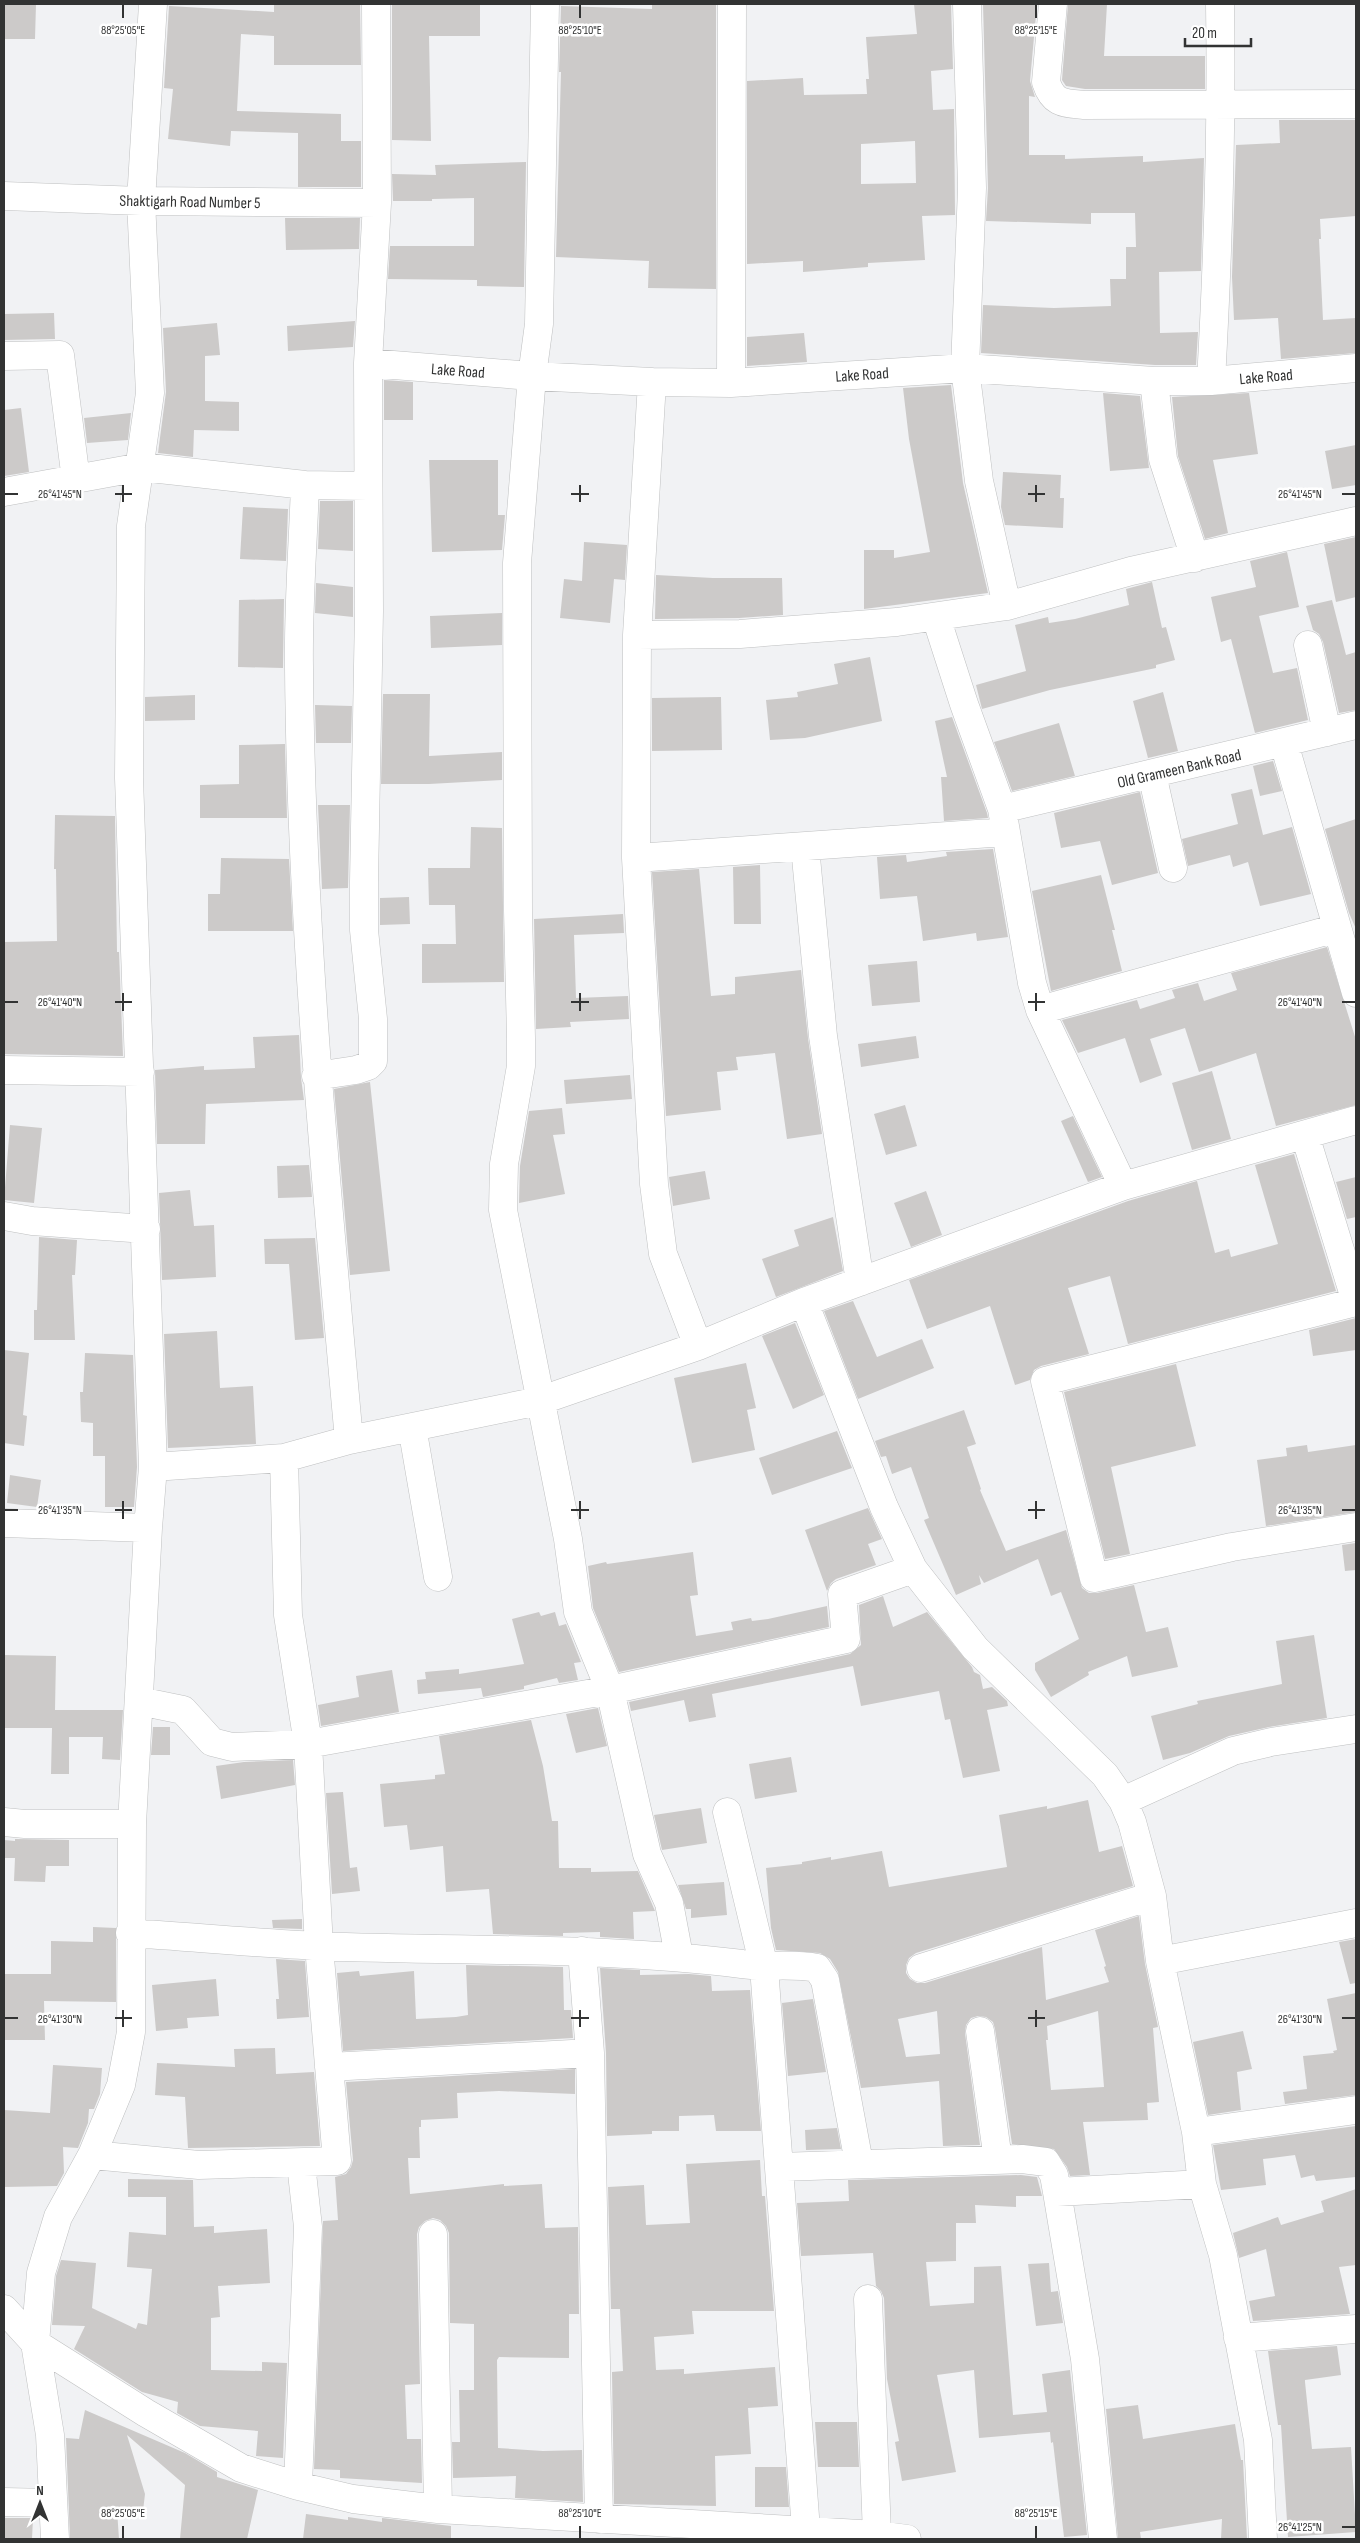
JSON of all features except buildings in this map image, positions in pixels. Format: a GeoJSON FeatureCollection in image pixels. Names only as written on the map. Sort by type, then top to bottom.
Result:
{"type":"FeatureCollection","features":[{"type":"Feature","properties":{"kind":"street"},"geometry":{"type":"LineString","coordinates":[[55,2539],[50,2435],[36,2343],[41,2273],[58,2216],[92,2155],[121,2085],[132,2032],[130,1933],[132,1824],[153,1468],[129,768],[131,526],[141,467],[150,393],[141,201],[153,4]]}},
{"type":"Feature","properties":{"kind":"street"},"geometry":{"type":"LineString","coordinates":[[316,1076],[356,1070],[368,1066],[373,1061],[373,1019],[364,930],[369,611],[368,364],[377,203],[376,4]]}},
{"type":"Feature","properties":{"kind":"street"},"geometry":{"type":"LineString","coordinates":[[545,4],[539,324],[532,376],[517,562],[521,1066],[508,1137],[502,1188],[503,1210],[539,1400],[568,1539],[578,1612],[610,1690],[647,1854],[669,1902],[679,1956]]}},
{"type":"Feature","properties":{"kind":"street"},"geometry":{"type":"LineString","coordinates":[[731,383],[732,4]]}},
{"type":"Feature","properties":{"kind":"street"},"geometry":{"type":"LineString","coordinates":[[967,4],[972,188],[965,368],[979,481],[1007,606]]}},
{"type":"Feature","properties":{"kind":"street"},"geometry":{"type":"LineString","coordinates":[[1053,4],[1046,82],[1050,94],[1062,103],[1084,105],[1222,106],[1356,104]]}},
{"type":"Feature","properties":{"kind":"street"},"geometry":{"type":"LineString","coordinates":[[1210,381],[1218,263],[1222,106],[1220,4]]}},
{"type":"Feature","properties":{"kind":"street","name":"Shaktigarh Road Number 5"},"geometry":{"type":"LineString","coordinates":[[4,196],[141,201],[377,203]]}},
{"type":"Feature","properties":{"kind":"street"},"geometry":{"type":"LineString","coordinates":[[4,356],[60,355],[76,480]]}},
{"type":"Feature","properties":{"kind":"street","name":"Lake Road"},"geometry":{"type":"LineString","coordinates":[[368,364],[532,376],[652,382],[731,383],[965,368],[1154,381],[1210,381],[1356,368]]}},
{"type":"Feature","properties":{"kind":"street"},"geometry":{"type":"LineString","coordinates":[[1154,381],[1163,459],[1195,558]]}},
{"type":"Feature","properties":{"kind":"street"},"geometry":{"type":"LineString","coordinates":[[652,382],[637,635],[636,858],[654,1184],[663,1254],[698,1346]]}},
{"type":"Feature","properties":{"kind":"street"},"geometry":{"type":"LineString","coordinates":[[4,492],[141,467],[305,485],[368,486]]}},
{"type":"Feature","properties":{"kind":"street"},"geometry":{"type":"LineString","coordinates":[[305,485],[299,666],[305,873],[316,1076],[349,1440]]}},
{"type":"Feature","properties":{"kind":"street"},"geometry":{"type":"LineString","coordinates":[[637,635],[740,634],[936,617],[1007,606],[1131,571],[1356,521]]}},
{"type":"Feature","properties":{"kind":"street"},"geometry":{"type":"LineString","coordinates":[[936,617],[1003,820],[1015,877],[1032,983],[1040,1010],[1123,1186]]}},
{"type":"Feature","properties":{"kind":"street"},"geometry":{"type":"LineString","coordinates":[[1308,645],[1326,732]]}},
{"type":"Feature","properties":{"kind":"street","name":"Old Grameen Bank Road"},"geometry":{"type":"LineString","coordinates":[[636,858],[805,846],[1003,820],[1152,774],[1356,725]]}},
{"type":"Feature","properties":{"kind":"street"},"geometry":{"type":"LineString","coordinates":[[1284,743],[1356,993]]}},
{"type":"Feature","properties":{"kind":"street"},"geometry":{"type":"LineString","coordinates":[[1152,774],[1173,868]]}},
{"type":"Feature","properties":{"kind":"street"},"geometry":{"type":"LineString","coordinates":[[805,846],[823,1036],[860,1282]]}},
{"type":"Feature","properties":{"kind":"street"},"geometry":{"type":"LineString","coordinates":[[1040,1010],[1337,928]]}},
{"type":"Feature","properties":{"kind":"street"},"geometry":{"type":"LineString","coordinates":[[4,1070],[140,1072]]}},
{"type":"Feature","properties":{"kind":"street"},"geometry":{"type":"LineString","coordinates":[[153,1468],[284,1458],[349,1440],[539,1400],[698,1346],[804,1302],[1123,1186],[1202,1162],[1356,1120]]}},
{"type":"Feature","properties":{"kind":"street"},"geometry":{"type":"LineString","coordinates":[[1304,1135],[1356,1302],[1044,1381],[1094,1578],[1232,1546],[1356,1527]]}},
{"type":"Feature","properties":{"kind":"street"},"geometry":{"type":"LineString","coordinates":[[4,1216],[32,1221],[146,1228]]}},
{"type":"Feature","properties":{"kind":"street"},"geometry":{"type":"LineString","coordinates":[[804,1302],[884,1507],[913,1569],[974,1648],[1105,1775],[1123,1801],[1132,1822],[1152,1896],[1160,1961],[1196,2132],[1202,2184],[1223,2255],[1258,2440],[1263,2539]]}},
{"type":"Feature","properties":{"kind":"street"},"geometry":{"type":"LineString","coordinates":[[412,1427],[438,1577]]}},
{"type":"Feature","properties":{"kind":"street"},"geometry":{"type":"LineString","coordinates":[[92,2155],[199,2165],[301,2164],[337,2161],[319,1946],[308,1744],[288,1615],[284,1458]]}},
{"type":"Feature","properties":{"kind":"street"},"geometry":{"type":"LineString","coordinates":[[4,1523],[148,1528]]}},
{"type":"Feature","properties":{"kind":"street"},"geometry":{"type":"LineString","coordinates":[[139,1701],[183,1710],[212,1742],[225,1745],[308,1744],[610,1690],[846,1639],[842,1594],[913,1569]]}},
{"type":"Feature","properties":{"kind":"street"},"geometry":{"type":"LineString","coordinates":[[1123,1801],[1232,1751],[1271,1742],[1356,1729]]}},
{"type":"Feature","properties":{"kind":"street"},"geometry":{"type":"LineString","coordinates":[[727,1812],[764,1967],[806,2530]]}},
{"type":"Feature","properties":{"kind":"street"},"geometry":{"type":"LineString","coordinates":[[4,1822],[25,1824],[132,1824]]}},
{"type":"Feature","properties":{"kind":"street"},"geometry":{"type":"LineString","coordinates":[[921,1968],[1152,1896]]}},
{"type":"Feature","properties":{"kind":"street"},"geometry":{"type":"LineString","coordinates":[[1160,1961],[1356,1923]]}},
{"type":"Feature","properties":{"kind":"street"},"geometry":{"type":"LineString","coordinates":[[130,1933],[319,1946],[582,1951],[679,1956],[764,1967],[811,1966],[817,1968],[825,1980],[860,2163]]}},
{"type":"Feature","properties":{"kind":"street"},"geometry":{"type":"LineString","coordinates":[[582,1951],[590,2053],[598,2519]]}},
{"type":"Feature","properties":{"kind":"street"},"geometry":{"type":"LineString","coordinates":[[980,2031],[998,2160]]}},
{"type":"Feature","properties":{"kind":"street"},"geometry":{"type":"LineString","coordinates":[[329,2067],[590,2053]]}},
{"type":"Feature","properties":{"kind":"street"},"geometry":{"type":"LineString","coordinates":[[1196,2132],[1356,2110]]}},
{"type":"Feature","properties":{"kind":"street"},"geometry":{"type":"LineString","coordinates":[[779,2167],[998,2160],[1046,2162],[1054,2175],[1085,2359],[1104,2539]]}},
{"type":"Feature","properties":{"kind":"street"},"geometry":{"type":"LineString","coordinates":[[298,2486],[308,2227],[301,2164]]}},
{"type":"Feature","properties":{"kind":"street"},"geometry":{"type":"LineString","coordinates":[[1057,2192],[1202,2184]]}},
{"type":"Feature","properties":{"kind":"street"},"geometry":{"type":"LineString","coordinates":[[433,2234],[438,2509]]}},
{"type":"Feature","properties":{"kind":"street"},"geometry":{"type":"LineString","coordinates":[[868,2299],[877,2535]]}},
{"type":"Feature","properties":{"kind":"street"},"geometry":{"type":"LineString","coordinates":[[4,2309],[36,2343],[146,2413],[241,2468],[298,2486],[353,2499],[438,2509],[806,2530],[907,2539]]}},
{"type":"Feature","properties":{"kind":"street"},"geometry":{"type":"LineString","coordinates":[[1238,2338],[1356,2329]]}},
{"type":"Feature","properties":{"kind":"street"},"geometry":{"type":"LineString","coordinates":[[4,2502],[52,2503]]}}]}
